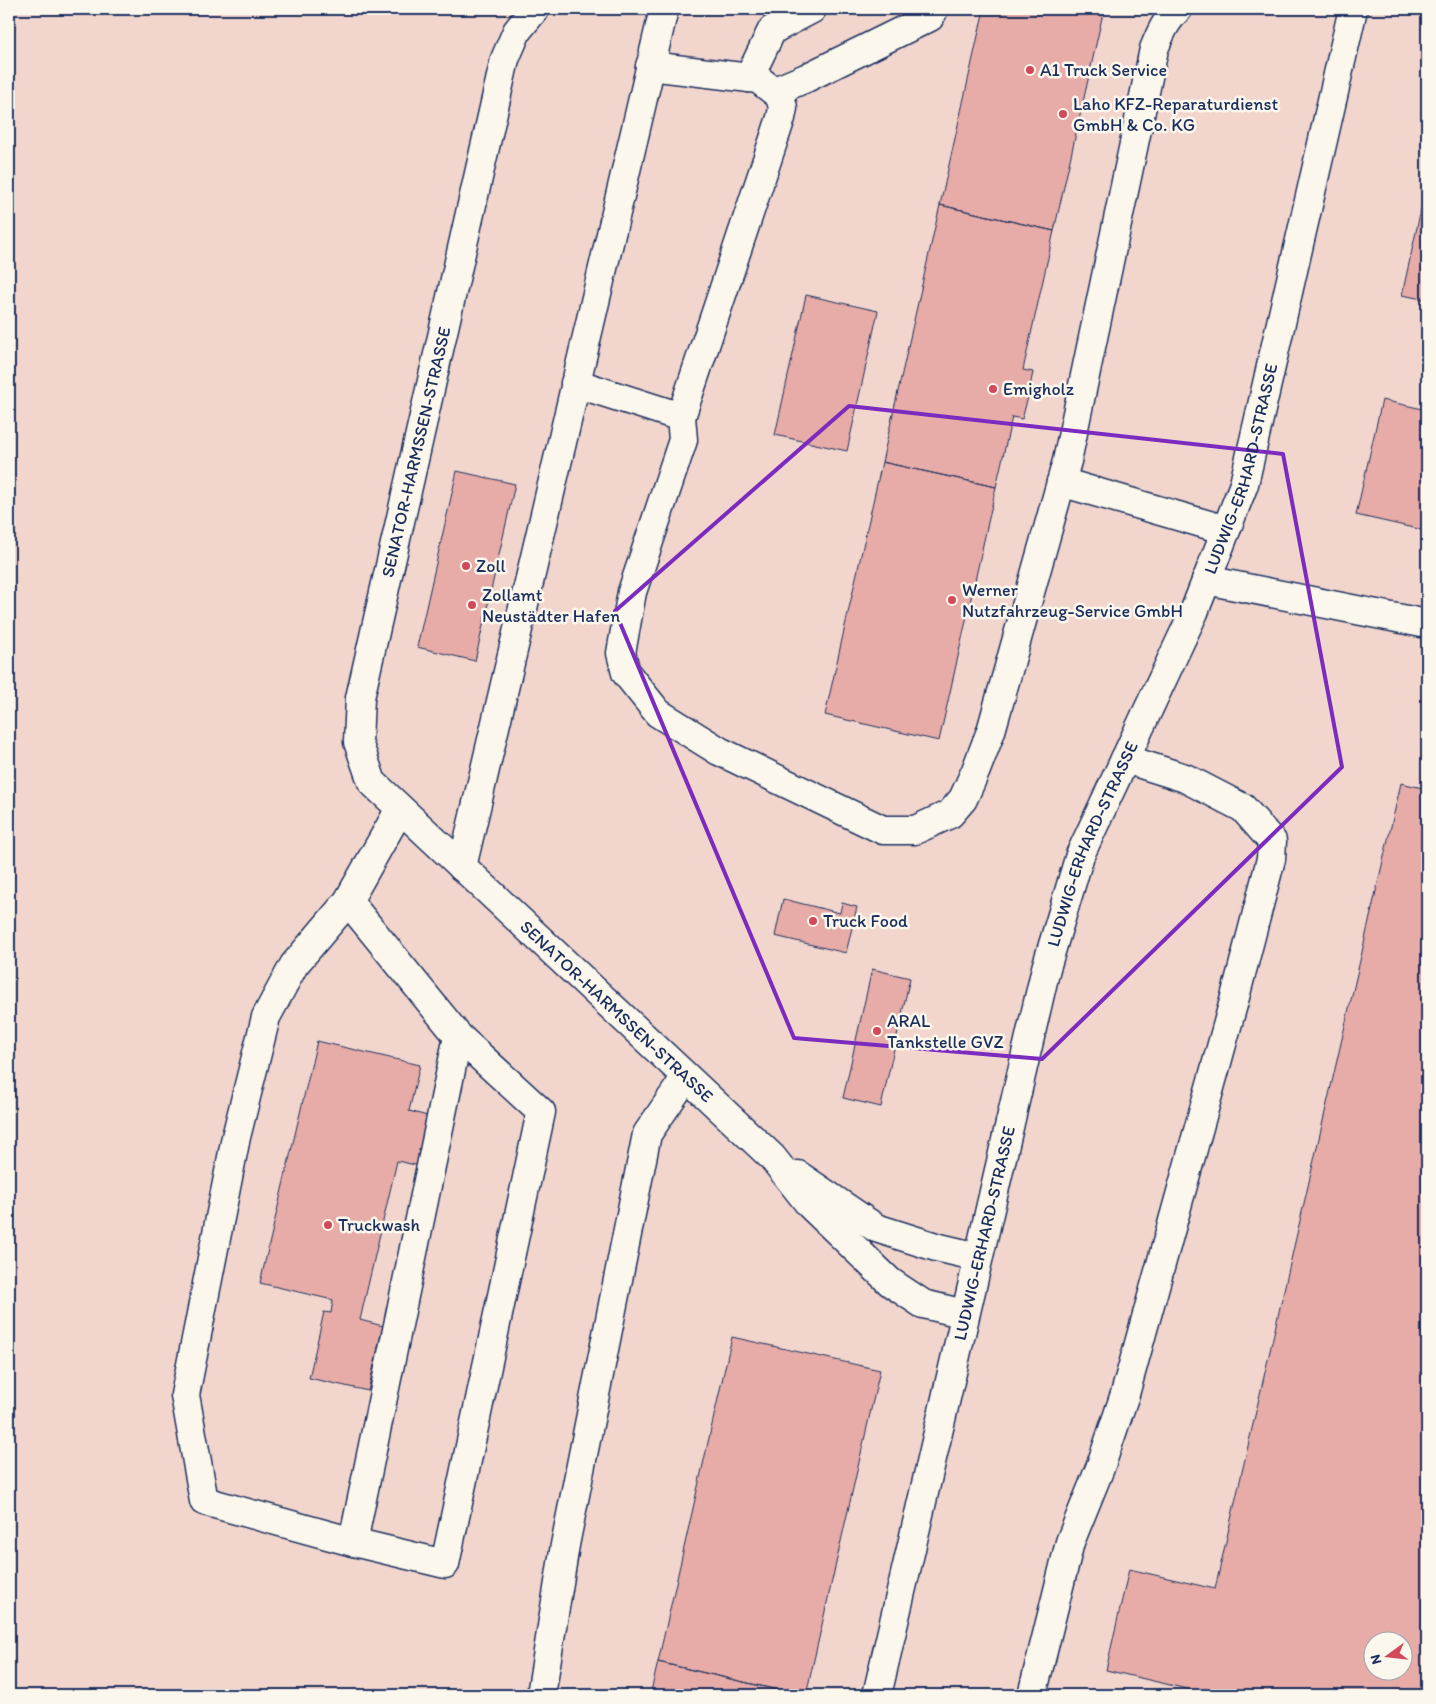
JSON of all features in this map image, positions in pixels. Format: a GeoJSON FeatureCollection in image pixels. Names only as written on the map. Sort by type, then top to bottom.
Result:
{"type":"FeatureCollection","features":[{"type":"Feature","properties":{"kind":"street","name":"SENATOR-HARMSSEN-STRASSE"},"geometry":{"type":"LineString","coordinates":[[535,9],[517,31],[504,59],[360,698],[358,742],[372,782],[772,1157],[876,1228],[936,1247],[978,1257]]}},
{"type":"Feature","properties":{"kind":"street"},"geometry":{"type":"LineString","coordinates":[[462,866],[664,9]]}},
{"type":"Feature","properties":{"kind":"street"},"geometry":{"type":"LineString","coordinates":[[749,78],[772,30],[812,9]]}},
{"type":"Feature","properties":{"kind":"street"},"geometry":{"type":"LineString","coordinates":[[775,91],[806,78],[930,16],[934,9]]}},
{"type":"Feature","properties":{"kind":"street"},"geometry":{"type":"LineString","coordinates":[[650,66],[758,79],[780,96],[783,108],[680,417],[683,440],[632,592],[621,653],[626,672],[658,713],[719,751],[883,830],[915,830],[950,814],[963,799],[991,731],[1067,461],[1154,49],[1165,24],[1178,9]]}},
{"type":"Feature","properties":{"kind":"street","name":"LUDWIG-ERHARD-STRASSE"},"geometry":{"type":"LineString","coordinates":[[877,1695],[1046,968],[1080,855],[1194,612],[1244,484],[1353,9]]}},
{"type":"Feature","properties":{"kind":"street"},"geometry":{"type":"LineString","coordinates":[[575,383],[680,417]]}},
{"type":"Feature","properties":{"kind":"street"},"geometry":{"type":"LineString","coordinates":[[1061,482],[1226,530]]}},
{"type":"Feature","properties":{"kind":"street"},"geometry":{"type":"LineString","coordinates":[[1206,580],[1427,624]]}},
{"type":"Feature","properties":{"kind":"street"},"geometry":{"type":"LineString","coordinates":[[1032,1695],[1070,1542],[1100,1468],[1128,1384],[1229,1020],[1271,859],[1272,841],[1244,808],[1185,778],[1125,759]]}},
{"type":"Feature","properties":{"kind":"street"},"geometry":{"type":"LineString","coordinates":[[348,901],[458,1036],[541,1112],[445,1564],[353,1542],[204,1501],[185,1395],[236,1137],[266,1017],[294,965],[348,901],[400,809]]}},
{"type":"Feature","properties":{"kind":"street"},"geometry":{"type":"LineString","coordinates":[[353,1542],[458,1036]]}},
{"type":"Feature","properties":{"kind":"street"},"geometry":{"type":"LineString","coordinates":[[541,1695],[565,1545],[647,1134],[686,1077]]}},
{"type":"Feature","properties":{"kind":"street","name":"SENATOR-HARMSSEN-STRASSE"},"geometry":{"type":"LineString","coordinates":[[772,1157],[810,1205],[890,1282],[923,1304],[965,1314]]}},
{"type":"Feature","properties":{"kind":"highlighted area"},"geometry":{"type":"Polygon","coordinates":[[[849,406],[1283,454],[1342,767],[1042,1059],[794,1038],[615,611],[849,406]]]}},
{"type":"Feature","properties":{"kind":"shaded area"},"geometry":{"type":"Polygon","coordinates":[[[9,9],[1427,9],[1427,1695],[9,1695],[9,9]]]}},
{"type":"Feature","properties":{"kind":"building","name":"A1 Truck Service"},"geometry":{"type":"Polygon","coordinates":[[[984,9],[1104,9],[1054,231],[940,205],[984,9]]]}},
{"type":"Feature","properties":{"kind":"building"},"geometry":{"type":"Polygon","coordinates":[[[1427,182],[1427,300],[1402,295],[1427,182]]]}},
{"type":"Feature","properties":{"kind":"building"},"geometry":{"type":"Polygon","coordinates":[[[940,205],[1054,231],[1023,370],[1033,372],[1028,397],[1022,419],[1012,417],[996,487],[882,462],[940,205]]]}},
{"type":"Feature","properties":{"kind":"building"},"geometry":{"type":"Polygon","coordinates":[[[806,295],[878,311],[847,451],[775,435],[806,295]]]}},
{"type":"Feature","properties":{"kind":"building"},"geometry":{"type":"Polygon","coordinates":[[[1382,400],[1427,410],[1427,531],[1356,515],[1382,400]]]}},
{"type":"Feature","properties":{"kind":"building"},"geometry":{"type":"Polygon","coordinates":[[[882,462],[996,487],[939,741],[825,715],[882,462]]]}},
{"type":"Feature","properties":{"kind":"building","name":"Zoll"},"geometry":{"type":"Polygon","coordinates":[[[457,471],[515,484],[475,661],[417,647],[457,471]]]}},
{"type":"Feature","properties":{"kind":"building"},"geometry":{"type":"Polygon","coordinates":[[[1401,783],[1427,789],[1427,1695],[1199,1695],[1200,1692],[1106,1670],[1129,1569],[1215,1589],[1401,783]]]}},
{"type":"Feature","properties":{"kind":"building"},"geometry":{"type":"Polygon","coordinates":[[[783,899],[840,913],[842,903],[857,907],[846,953],[775,936],[783,899]]]}},
{"type":"Feature","properties":{"kind":"building"},"geometry":{"type":"Polygon","coordinates":[[[872,969],[910,978],[881,1107],[843,1098],[872,969]]]}},
{"type":"Feature","properties":{"kind":"building","name":"Truckwash"},"geometry":{"type":"Polygon","coordinates":[[[317,1041],[420,1065],[409,1111],[431,1117],[420,1166],[397,1161],[360,1320],[383,1326],[368,1391],[309,1378],[324,1312],[331,1313],[333,1300],[260,1283],[317,1041]]]}},
{"type":"Feature","properties":{"kind":"building"},"geometry":{"type":"Polygon","coordinates":[[[732,1337],[880,1370],[806,1695],[799,1695],[658,1662],[732,1337]]]}},
{"type":"Feature","properties":{"kind":"building"},"geometry":{"type":"Polygon","coordinates":[[[658,1662],[799,1695],[650,1695],[658,1662]]]}},
{"type":"Feature","properties":{"kind":"place","name":"A1 Truck Service"},"geometry":{"type":"Point","coordinates":[1030,70]}},
{"type":"Feature","properties":{"kind":"place","name":"Laho KFZ-Reparaturdienst GmbH & Co. KG"},"geometry":{"type":"Point","coordinates":[1063,114]}},
{"type":"Feature","properties":{"kind":"place","name":"Emigholz"},"geometry":{"type":"Point","coordinates":[993,389]}},
{"type":"Feature","properties":{"kind":"place","name":"Zoll"},"geometry":{"type":"Point","coordinates":[466,566]}},
{"type":"Feature","properties":{"kind":"place","name":"Werner Nutzfahrzeug-Service GmbH"},"geometry":{"type":"Point","coordinates":[952,600]}},
{"type":"Feature","properties":{"kind":"place","name":"Zollamt Neustädter Hafen"},"geometry":{"type":"Point","coordinates":[472,605]}},
{"type":"Feature","properties":{"kind":"place","name":"Truck Food"},"geometry":{"type":"Point","coordinates":[813,921]}},
{"type":"Feature","properties":{"kind":"place","name":"ARAL Tankstelle GVZ"},"geometry":{"type":"Point","coordinates":[877,1031]}},
{"type":"Feature","properties":{"kind":"place","name":"Truckwash"},"geometry":{"type":"Point","coordinates":[328,1225]}}]}
